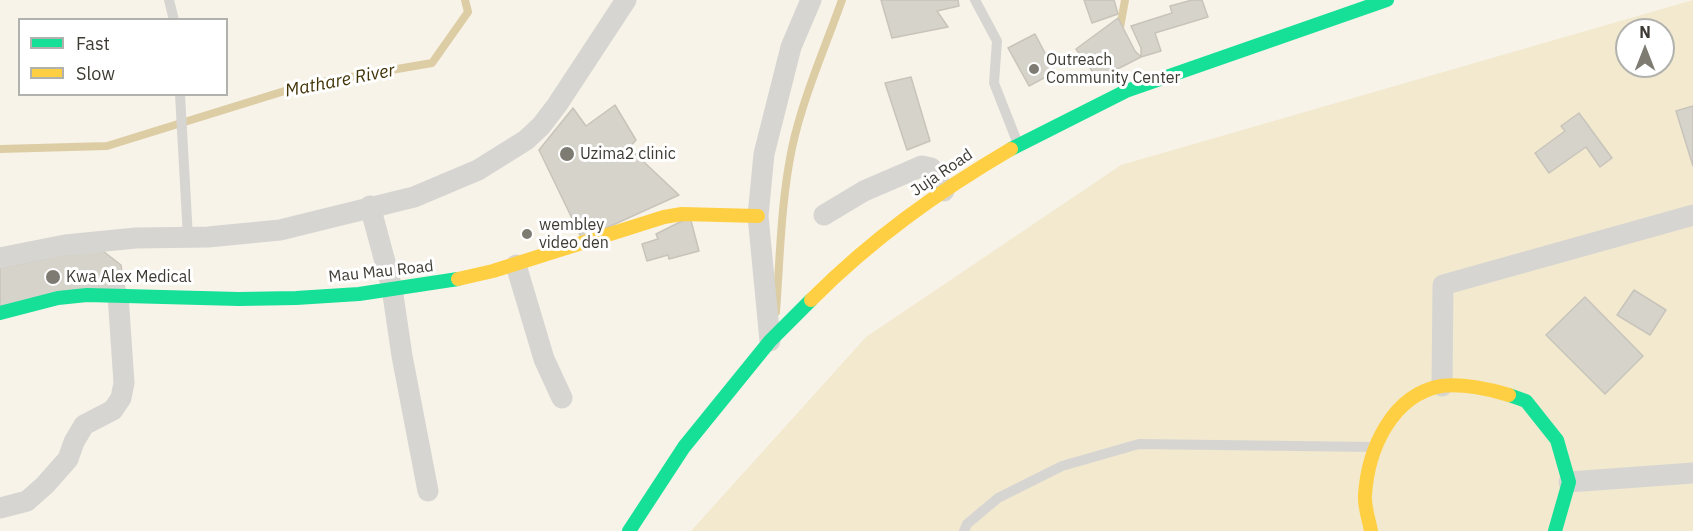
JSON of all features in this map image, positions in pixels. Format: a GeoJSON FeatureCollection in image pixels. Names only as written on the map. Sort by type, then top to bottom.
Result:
{"type":"FeatureCollection","features":[{"type":"Feature","properties":{"kind":"street"},"geometry":{"type":"LineString","coordinates":[[0,258],[65,245],[136,238],[188,238],[280,230],[414,197],[469,174],[526,140],[541,126],[557,105],[626,0]]}},
{"type":"Feature","properties":{"kind":"street"},"geometry":{"type":"LineString","coordinates":[[770,341],[758,216],[764,154],[791,47],[811,0]]}},
{"type":"Feature","properties":{"kind":"street","name":"Juja Road"},"geometry":{"type":"LineString","coordinates":[[629,531],[684,447],[770,341],[834,277],[879,237],[944,191],[1018,145],[1101,102],[1150,81],[1387,0]]}},
{"type":"Feature","properties":{"kind":"street"},"geometry":{"type":"LineString","coordinates":[[824,215],[864,191],[922,166],[931,168],[944,191]]}},
{"type":"Feature","properties":{"kind":"street"},"geometry":{"type":"LineString","coordinates":[[370,206],[392,288],[402,356],[428,491]]}},
{"type":"Feature","properties":{"kind":"street","name":"Mau Mau Road"},"geometry":{"type":"LineString","coordinates":[[0,313],[58,298],[87,295],[219,299],[358,294],[453,280],[516,265],[664,217],[682,214],[758,216]]}},
{"type":"Feature","properties":{"kind":"street"},"geometry":{"type":"LineString","coordinates":[[1442,386],[1443,285],[1693,215]]}},
{"type":"Feature","properties":{"kind":"street"},"geometry":{"type":"LineString","coordinates":[[516,265],[544,359],[562,398]]}},
{"type":"Feature","properties":{"kind":"street"},"geometry":{"type":"LineString","coordinates":[[0,508],[27,501],[68,459],[74,442],[84,425],[114,410],[121,398],[124,383],[118,295]]}},
{"type":"Feature","properties":{"kind":"street"},"geometry":{"type":"LineString","coordinates":[[1371,531],[1365,496],[1375,447],[1395,411],[1422,393],[1442,386],[1487,388],[1526,401],[1557,440],[1569,482],[1555,531]]}},
{"type":"Feature","properties":{"kind":"street"},"geometry":{"type":"LineString","coordinates":[[1569,482],[1693,473]]}},
{"type":"Feature","properties":{"kind":"lane"},"geometry":{"type":"LineString","coordinates":[[169,0],[174,18]]}},
{"type":"Feature","properties":{"kind":"lane"},"geometry":{"type":"LineString","coordinates":[[975,0],[997,41],[994,82],[1018,145]]}},
{"type":"Feature","properties":{"kind":"lane"},"geometry":{"type":"LineString","coordinates":[[180,96],[188,238]]}},
{"type":"Feature","properties":{"kind":"lane"},"geometry":{"type":"LineString","coordinates":[[964,531],[967,524],[998,498],[1062,466],[1139,444],[1375,447]]}},
{"type":"Feature","properties":{"kind":"shaded area"},"geometry":{"type":"Polygon","coordinates":[[[1693,0],[1693,531],[691,531],[866,337],[1121,165],[1615,22],[1615,78],[1675,78],[1675,18],[1631,18],[1693,0]]]}},
{"type":"Feature","properties":{"kind":"building"},"geometry":{"type":"Polygon","coordinates":[[[881,0],[958,0],[959,6],[937,11],[948,27],[892,38],[881,0]]]}},
{"type":"Feature","properties":{"kind":"building"},"geometry":{"type":"Polygon","coordinates":[[[1084,0],[1114,0],[1118,14],[1092,23],[1084,0]]]}},
{"type":"Feature","properties":{"kind":"building"},"geometry":{"type":"Polygon","coordinates":[[[1192,0],[1202,0],[1208,17],[1155,33],[1161,51],[1141,57],[1141,48],[1131,26],[1172,13],[1170,6],[1192,0]]]}},
{"type":"Feature","properties":{"kind":"building"},"geometry":{"type":"Polygon","coordinates":[[[1118,18],[1135,51],[1141,57],[1098,79],[1076,49],[1118,18]]]}},
{"type":"Feature","properties":{"kind":"building"},"geometry":{"type":"Polygon","coordinates":[[[1035,34],[1055,72],[1029,86],[1008,48],[1035,34]]]}},
{"type":"Feature","properties":{"kind":"building"},"geometry":{"type":"Polygon","coordinates":[[[911,77],[930,141],[907,150],[885,83],[911,77]]]}},
{"type":"Feature","properties":{"kind":"building"},"geometry":{"type":"Polygon","coordinates":[[[615,105],[636,140],[629,148],[679,195],[582,239],[539,150],[573,108],[586,126],[615,105]]]}},
{"type":"Feature","properties":{"kind":"building"},"geometry":{"type":"Polygon","coordinates":[[[1693,106],[1693,166],[1676,111],[1693,106]]]}},
{"type":"Feature","properties":{"kind":"building"},"geometry":{"type":"Polygon","coordinates":[[[1579,113],[1612,158],[1600,167],[1586,147],[1549,173],[1535,153],[1565,131],[1561,126],[1579,113]]]}},
{"type":"Feature","properties":{"kind":"building"},"geometry":{"type":"Polygon","coordinates":[[[690,217],[699,251],[669,259],[668,255],[647,261],[642,244],[658,239],[656,234],[690,217]]]}},
{"type":"Feature","properties":{"kind":"building"},"geometry":{"type":"Polygon","coordinates":[[[99,248],[121,265],[125,292],[0,306],[0,268],[99,248]]]}},
{"type":"Feature","properties":{"kind":"building"},"geometry":{"type":"Polygon","coordinates":[[[1634,290],[1666,310],[1650,335],[1617,315],[1634,290]]]}},
{"type":"Feature","properties":{"kind":"building"},"geometry":{"type":"Polygon","coordinates":[[[1585,297],[1643,356],[1605,394],[1546,335],[1585,297]]]}},
{"type":"Feature","properties":{"kind":"waterway","name":"Mathare River"},"geometry":{"type":"LineString","coordinates":[[0,149],[107,146],[304,85],[432,63],[468,12],[465,0]]}},
{"type":"Feature","properties":{"kind":"waterway"},"geometry":{"type":"LineString","coordinates":[[776,312],[783,209],[792,148],[808,91],[842,0]]}},
{"type":"Feature","properties":{"kind":"waterway"},"geometry":{"type":"LineString","coordinates":[[1119,33],[1125,0]]}},
{"type":"Feature","properties":{"kind":"traffic: fast"},"geometry":{"type":"LineString","coordinates":[[1011,149],[1126,91],[1387,0]]}},
{"type":"Feature","properties":{"kind":"traffic: fast"},"geometry":{"type":"LineString","coordinates":[[0,313],[58,298],[87,295],[239,299],[296,298],[359,294],[458,279]]}},
{"type":"Feature","properties":{"kind":"traffic: fast"},"geometry":{"type":"LineString","coordinates":[[629,531],[684,447],[770,341],[811,300]]}},
{"type":"Feature","properties":{"kind":"traffic: fast"},"geometry":{"type":"LineString","coordinates":[[1509,395],[1526,401],[1557,440],[1569,482],[1555,531]]}},
{"type":"Feature","properties":{"kind":"traffic: slow"},"geometry":{"type":"LineString","coordinates":[[811,300],[857,257],[906,218],[1011,149]]}},
{"type":"Feature","properties":{"kind":"traffic: slow"},"geometry":{"type":"LineString","coordinates":[[458,279],[493,271],[664,217],[682,214],[758,216]]}},
{"type":"Feature","properties":{"kind":"traffic: slow"},"geometry":{"type":"LineString","coordinates":[[1371,531],[1365,499],[1367,477],[1377,443],[1396,412],[1409,400],[1424,391],[1441,386],[1475,387],[1509,395]]}},
{"type":"Feature","properties":{"kind":"place","name":"Outreach Community Center"},"geometry":{"type":"Point","coordinates":[1034,69]}},
{"type":"Feature","properties":{"kind":"place","name":"Uzima2 clinic"},"geometry":{"type":"Point","coordinates":[567,154]}},
{"type":"Feature","properties":{"kind":"place","name":"wembley video den"},"geometry":{"type":"Point","coordinates":[527,234]}},
{"type":"Feature","properties":{"kind":"place","name":"Kwa Alex Medical"},"geometry":{"type":"Point","coordinates":[53,277]}}]}
